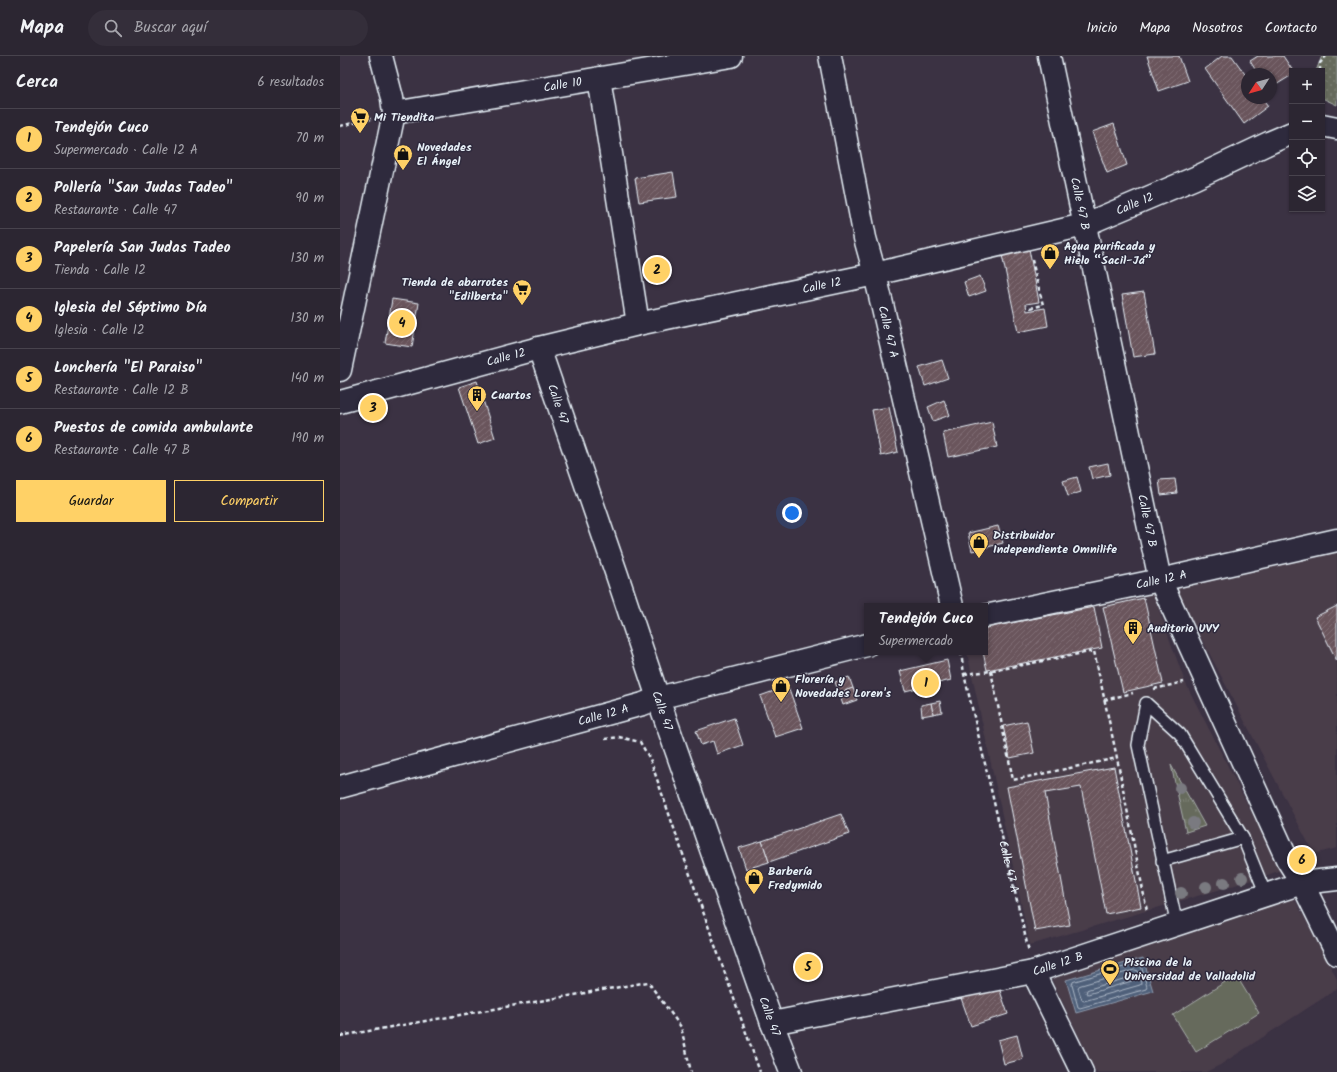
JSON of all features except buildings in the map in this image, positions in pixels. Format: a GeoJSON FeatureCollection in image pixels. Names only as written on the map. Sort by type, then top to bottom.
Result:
{"type":"FeatureCollection","features":[{"type":"Feature","properties":{"kind":"street"},"geometry":{"type":"LineString","coordinates":[[340,370],[394,113],[382,56]]}},
{"type":"Feature","properties":{"kind":"street","name":"Calle 10"},"geometry":{"type":"LineString","coordinates":[[394,113],[731,56]]}},
{"type":"Feature","properties":{"kind":"street","name":"Calle 47 A"},"geometry":{"type":"LineString","coordinates":[[830,56],[865,238],[875,274],[951,603]]}},
{"type":"Feature","properties":{"kind":"street","name":"Calle 47 B"},"geometry":{"type":"LineString","coordinates":[[1049,56],[1160,580],[1287,858],[1334,939]]}},
{"type":"Feature","properties":{"kind":"street"},"geometry":{"type":"LineString","coordinates":[[599,78],[638,324]]}},
{"type":"Feature","properties":{"kind":"street"},"geometry":{"type":"LineString","coordinates":[[1325,126],[1337,128]]}},
{"type":"Feature","properties":{"kind":"street","name":"Calle 12"},"geometry":{"type":"LineString","coordinates":[[340,402],[539,348],[638,324],[875,274],[1084,225],[1195,178],[1289,134]]}},
{"type":"Feature","properties":{"kind":"street","name":"Calle 47"},"geometry":{"type":"LineString","coordinates":[[539,348],[658,698],[772,1023],[791,1072]]}},
{"type":"Feature","properties":{"kind":"street","name":"Calle 12 A"},"geometry":{"type":"LineString","coordinates":[[988,615],[1160,580],[1337,540]]}},
{"type":"Feature","properties":{"kind":"street","name":"Calle 12 A"},"geometry":{"type":"LineString","coordinates":[[340,787],[643,704],[658,698],[864,646]]}},
{"type":"Feature","properties":{"kind":"street","name":"Calle 12 B"},"geometry":{"type":"LineString","coordinates":[[772,1023],[1033,972],[1302,883],[1337,879]]}},
{"type":"Feature","properties":{"kind":"street"},"geometry":{"type":"LineString","coordinates":[[1033,972],[1082,1072]]}},
{"type":"Feature","properties":{"kind":"lane"},"geometry":{"type":"LineString","coordinates":[[1177,925],[1138,745],[1146,703],[1180,734],[1243,838],[1266,895]]}},
{"type":"Feature","properties":{"kind":"lane"},"geometry":{"type":"LineString","coordinates":[[1162,861],[1243,838]]}},
{"type":"Feature","properties":{"kind":"path"},"geometry":{"type":"LineString","coordinates":[[1320,68],[1320,63],[1326,56]]}},
{"type":"Feature","properties":{"kind":"path"},"geometry":{"type":"LineString","coordinates":[[340,126],[394,113]]}},
{"type":"Feature","properties":{"kind":"path"},"geometry":{"type":"LineString","coordinates":[[1026,238],[1043,305],[1030,308]]}},
{"type":"Feature","properties":{"kind":"path"},"geometry":{"type":"LineString","coordinates":[[964,674],[991,671],[1094,651],[1117,758],[1151,933]]}},
{"type":"Feature","properties":{"kind":"path","name":"Calle 47 A"},"geometry":{"type":"LineString","coordinates":[[961,655],[964,674],[1033,972]]}},
{"type":"Feature","properties":{"kind":"path"},"geometry":{"type":"LineString","coordinates":[[991,671],[1013,780],[1117,758]]}},
{"type":"Feature","properties":{"kind":"path"},"geometry":{"type":"LineString","coordinates":[[604,739],[619,737],[640,742],[650,759],[760,1072]]}},
{"type":"Feature","properties":{"kind":"path"},"geometry":{"type":"LineString","coordinates":[[340,1036],[648,982],[681,1027],[691,1072]]}},
{"type":"Feature","properties":{"kind":"shaded area"},"geometry":{"type":"Polygon","coordinates":[[[1337,547],[1337,848],[1314,854],[1172,582],[1337,547]]]}},
{"type":"Feature","properties":{"kind":"shaded area"},"geometry":{"type":"Polygon","coordinates":[[[1150,585],[1185,682],[1281,870],[1259,878],[1030,945],[968,655],[988,655],[988,618],[1150,585]]]}},
{"type":"Feature","properties":{"kind":"shaded area"},"geometry":{"type":"Polygon","coordinates":[[[1294,898],[1337,979],[1337,989],[1220,1065],[1206,1072],[1096,1072],[1049,974],[1294,898]]]}},
{"type":"Feature","properties":{"kind":"green space"},"geometry":{"type":"Polygon","coordinates":[[[1322,56],[1337,56],[1337,105],[1325,99],[1325,68],[1317,68],[1322,56]]]}},
{"type":"Feature","properties":{"kind":"green space"},"geometry":{"type":"Polygon","coordinates":[[[1171,765],[1205,826],[1186,832],[1171,765]]]}},
{"type":"Feature","properties":{"kind":"green space"},"geometry":{"type":"Polygon","coordinates":[[[1236,975],[1259,1013],[1196,1052],[1173,1015],[1236,975]]]}},
{"type":"Feature","properties":{"kind":"water","name":"Piscina de la Universidad de Valladolid"},"geometry":{"type":"Polygon","coordinates":[[[1143,958],[1153,991],[1076,1013],[1066,980],[1143,958]]]}},
{"type":"Feature","properties":{"kind":"place","name":"Mi Tiendita"},"geometry":{"type":"Point","coordinates":[360,134]}},
{"type":"Feature","properties":{"kind":"place","name":"Novedades El Ángel"},"geometry":{"type":"Point","coordinates":[403,171]}},
{"type":"Feature","properties":{"kind":"place","name":"Pollería \"San Judas Tadeo\""},"geometry":{"type":"Point","coordinates":[657,270]}},
{"type":"Feature","properties":{"kind":"place","name":"Agua purificada y Hielo “Sacil-Já”"},"geometry":{"type":"Point","coordinates":[1050,270]}},
{"type":"Feature","properties":{"kind":"place","name":"Tienda de abarrotes \"Edilberta\""},"geometry":{"type":"Point","coordinates":[522,306]}},
{"type":"Feature","properties":{"kind":"place","name":"Iglesia del Séptimo Día"},"geometry":{"type":"Point","coordinates":[402,323]}},
{"type":"Feature","properties":{"kind":"place","name":"Papelería San Judas Tadeo"},"geometry":{"type":"Point","coordinates":[373,408]}},
{"type":"Feature","properties":{"kind":"place","name":"Cuartos"},"geometry":{"type":"Point","coordinates":[477,412]}},
{"type":"Feature","properties":{"kind":"place","name":"Distribuidor Independiente Omnilife"},"geometry":{"type":"Point","coordinates":[979,559]}},
{"type":"Feature","properties":{"kind":"place","name":"Auditorio UVY"},"geometry":{"type":"Point","coordinates":[1133,645]}},
{"type":"Feature","properties":{"kind":"place","name":"Tendejón Cuco"},"geometry":{"type":"Point","coordinates":[926,683]}},
{"type":"Feature","properties":{"kind":"place","name":"Florería y Novedades Loren's"},"geometry":{"type":"Point","coordinates":[781,703]}},
{"type":"Feature","properties":{"kind":"place","name":"Puestos de comida ambulante"},"geometry":{"type":"Point","coordinates":[1302,860]}},
{"type":"Feature","properties":{"kind":"place","name":"Barbería Fredymido"},"geometry":{"type":"Point","coordinates":[754,895]}},
{"type":"Feature","properties":{"kind":"place","name":"Lonchería \"El Paraiso\""},"geometry":{"type":"Point","coordinates":[808,967]}},
{"type":"Feature","properties":{"kind":"place","name":"Piscina de la Universidad de Valladolid"},"geometry":{"type":"Point","coordinates":[1110,986]}}]}
